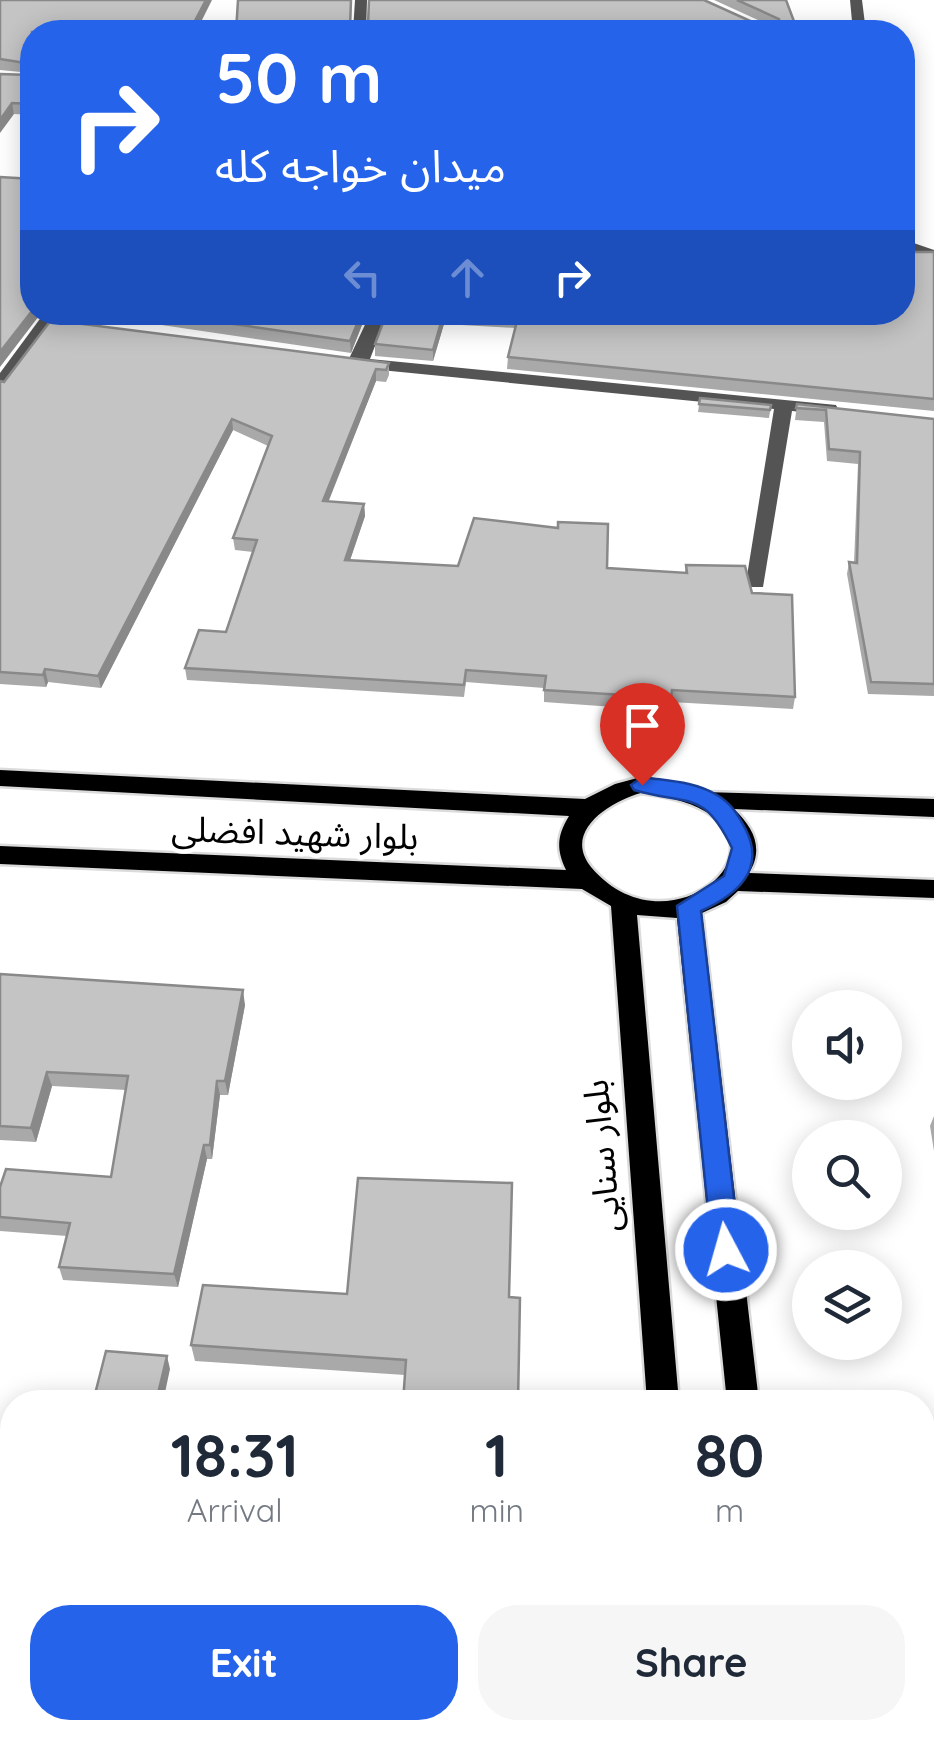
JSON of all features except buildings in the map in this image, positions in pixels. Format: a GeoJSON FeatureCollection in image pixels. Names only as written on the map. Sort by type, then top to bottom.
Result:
{"type":"FeatureCollection","features":[{"type":"Feature","properties":{"kind":"main road","name":"بلوار شهید افضلی"},"geometry":{"type":"LineString","coordinates":[[0,778],[586,808]]}},
{"type":"Feature","properties":{"kind":"main road"},"geometry":{"type":"LineString","coordinates":[[642,785],[687,790],[708,800],[738,830],[743,848],[741,866],[721,892],[688,906],[646,908],[624,902],[587,880],[575,862],[570,842],[574,824],[586,808],[621,788],[642,785]]}},
{"type":"Feature","properties":{"kind":"main road"},"geometry":{"type":"LineString","coordinates":[[708,800],[934,808]]}},
{"type":"Feature","properties":{"kind":"main road","name":"بلوار شهید افضلی"},"geometry":{"type":"LineString","coordinates":[[0,855],[587,880]]}},
{"type":"Feature","properties":{"kind":"main road"},"geometry":{"type":"LineString","coordinates":[[732,882],[934,889]]}},
{"type":"Feature","properties":{"kind":"main road","name":"بلوار سنایی"},"geometry":{"type":"LineString","coordinates":[[624,902],[663,1390]]}},
{"type":"Feature","properties":{"kind":"main road"},"geometry":{"type":"LineString","coordinates":[[688,906],[742,1390]]}},
{"type":"Feature","properties":{"kind":"street"},"geometry":{"type":"LineString","coordinates":[[0,386],[52,325]]}},
{"type":"Feature","properties":{"kind":"street"},"geometry":{"type":"LineString","coordinates":[[372,325],[350,362],[840,410]]}},
{"type":"Feature","properties":{"kind":"street"},"geometry":{"type":"LineString","coordinates":[[756,582],[784,404]]}},
{"type":"Feature","properties":{"kind":"route"},"geometry":{"type":"LineString","coordinates":[[642,785],[687,790],[708,800],[726,813],[738,830],[743,848],[741,866],[732,882],[706,901],[688,906],[726,1250]]}}]}
